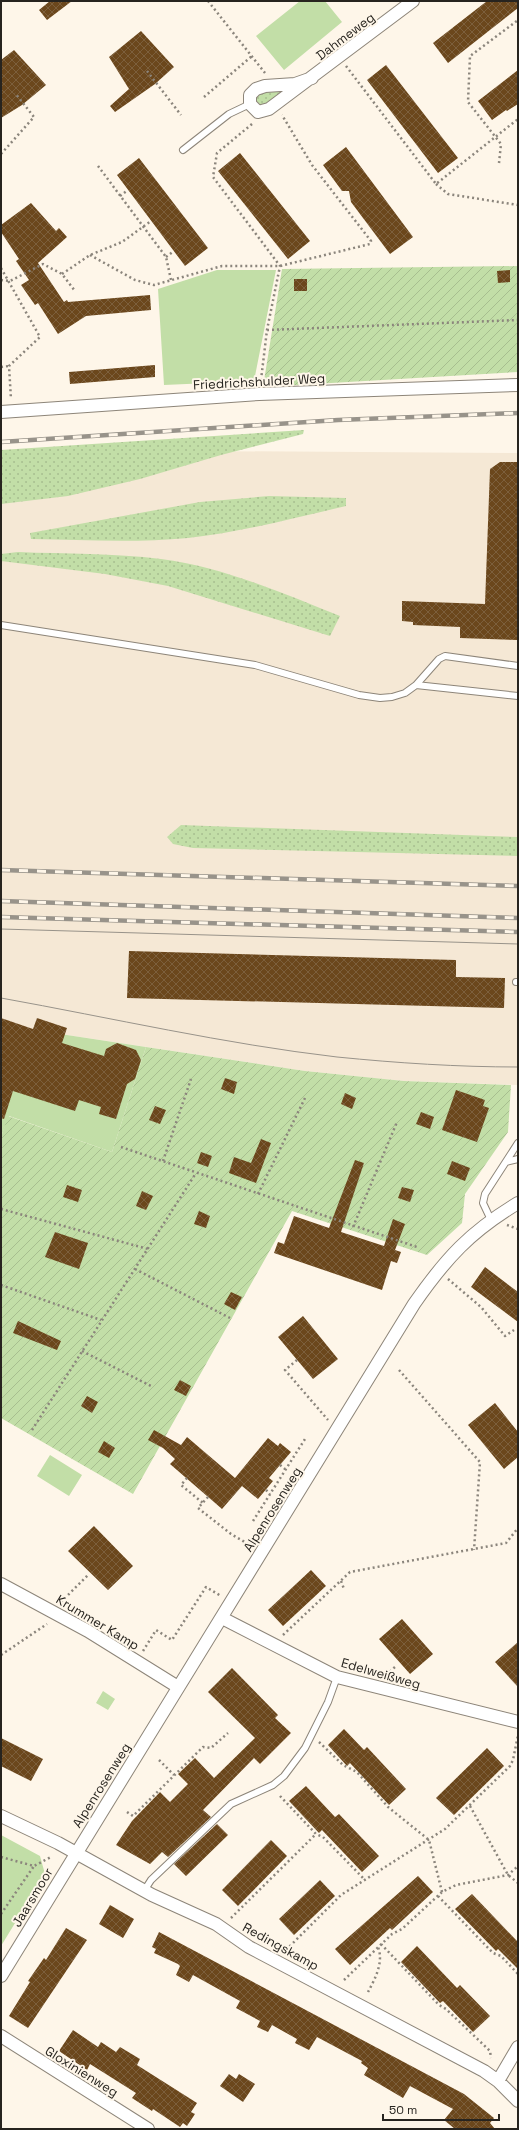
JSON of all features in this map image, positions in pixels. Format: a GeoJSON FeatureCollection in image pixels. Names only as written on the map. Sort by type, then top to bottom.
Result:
{"type":"FeatureCollection","features":[{"type":"Feature","properties":{"kind":"street","name":"Dahmeweg"},"geometry":{"type":"LineString","coordinates":[[312,78],[295,84],[256,89],[250,95],[250,104],[255,111],[266,111],[312,78],[413,1]]}},
{"type":"Feature","properties":{"kind":"street","name":"Friedrichshulder Weg"},"geometry":{"type":"LineString","coordinates":[[1,412],[259,394],[518,385]]}},
{"type":"Feature","properties":{"kind":"street","name":"Alpenrosenweg"},"geometry":{"type":"LineString","coordinates":[[75,1853],[222,1618],[414,1304],[446,1261],[466,1239],[491,1220],[518,1203]]}},
{"type":"Feature","properties":{"kind":"street","name":"Krummer Kamp"},"geometry":{"type":"LineString","coordinates":[[1,1584],[88,1631],[178,1687]]}},
{"type":"Feature","properties":{"kind":"street","name":"Edelweißweg"},"geometry":{"type":"LineString","coordinates":[[222,1618],[337,1677],[518,1722]]}},
{"type":"Feature","properties":{"kind":"street","name":"Redingskamp"},"geometry":{"type":"LineString","coordinates":[[1,1816],[75,1853],[144,1891],[221,1926],[249,1947],[498,2080],[518,2101]]}},
{"type":"Feature","properties":{"kind":"street","name":"Jaarsmoor"},"geometry":{"type":"LineString","coordinates":[[1,1976],[75,1853]]}},
{"type":"Feature","properties":{"kind":"street","name":"Gloxinienweg"},"geometry":{"type":"LineString","coordinates":[[1,2036],[148,2129]]}},
{"type":"Feature","properties":{"kind":"street"},"geometry":{"type":"LineString","coordinates":[[498,2080],[518,2047]]}},
{"type":"Feature","properties":{"kind":"lane"},"geometry":{"type":"LineString","coordinates":[[183,150],[229,114],[250,104]]}},
{"type":"Feature","properties":{"kind":"lane"},"geometry":{"type":"LineString","coordinates":[[1,625],[255,665],[359,695],[380,698],[392,697],[405,693],[416,685],[439,659],[445,656],[518,666]]}},
{"type":"Feature","properties":{"kind":"lane"},"geometry":{"type":"LineString","coordinates":[[416,685],[518,696]]}},
{"type":"Feature","properties":{"kind":"lane"},"geometry":{"type":"LineString","coordinates":[[491,1220],[484,1203],[485,1194],[518,1143]]}},
{"type":"Feature","properties":{"kind":"lane"},"geometry":{"type":"LineString","coordinates":[[506,1162],[518,1159]]}},
{"type":"Feature","properties":{"kind":"lane"},"geometry":{"type":"LineString","coordinates":[[144,1891],[151,1880],[231,1804],[273,1785],[284,1776],[305,1748],[328,1702],[337,1677]]}},
{"type":"Feature","properties":{"kind":"path"},"geometry":{"type":"LineString","coordinates":[[208,1],[266,74]]}},
{"type":"Feature","properties":{"kind":"path"},"geometry":{"type":"LineString","coordinates":[[499,163],[501,144],[468,102],[470,56],[518,20]]}},
{"type":"Feature","properties":{"kind":"path"},"geometry":{"type":"LineString","coordinates":[[204,97],[252,56]]}},
{"type":"Feature","properties":{"kind":"path"},"geometry":{"type":"LineString","coordinates":[[345,64],[436,184],[448,194],[518,205]]}},
{"type":"Feature","properties":{"kind":"path"},"geometry":{"type":"LineString","coordinates":[[147,72],[181,115]]}},
{"type":"Feature","properties":{"kind":"path"},"geometry":{"type":"LineString","coordinates":[[1,154],[34,117],[15,94]]}},
{"type":"Feature","properties":{"kind":"path"},"geometry":{"type":"LineString","coordinates":[[90,255],[135,280],[154,285],[222,266],[280,266],[370,244],[371,241],[312,165],[281,113]]}},
{"type":"Feature","properties":{"kind":"path"},"geometry":{"type":"LineString","coordinates":[[436,184],[496,138],[518,119]]}},
{"type":"Feature","properties":{"kind":"path"},"geometry":{"type":"LineString","coordinates":[[254,122],[217,152],[214,177],[280,266],[267,330],[259,394]]}},
{"type":"Feature","properties":{"kind":"path"},"geometry":{"type":"LineString","coordinates":[[98,166],[166,257],[171,280]]}},
{"type":"Feature","properties":{"kind":"path"},"geometry":{"type":"LineString","coordinates":[[120,196],[128,190]]}},
{"type":"Feature","properties":{"kind":"path"},"geometry":{"type":"LineString","coordinates":[[62,274],[90,255],[122,242],[151,220]]}},
{"type":"Feature","properties":{"kind":"path"},"geometry":{"type":"LineString","coordinates":[[166,257],[174,251]]}},
{"type":"Feature","properties":{"kind":"path"},"geometry":{"type":"LineString","coordinates":[[1,280],[10,281],[43,264],[62,274],[75,291]]}},
{"type":"Feature","properties":{"kind":"path"},"geometry":{"type":"LineString","coordinates":[[1,268],[10,281],[40,337],[9,366],[1,367]]}},
{"type":"Feature","properties":{"kind":"path"},"geometry":{"type":"LineString","coordinates":[[267,330],[518,320]]}},
{"type":"Feature","properties":{"kind":"path"},"geometry":{"type":"LineString","coordinates":[[9,366],[11,403]]}},
{"type":"Feature","properties":{"kind":"path"},"geometry":{"type":"LineString","coordinates":[[163,1161],[191,1079]]}},
{"type":"Feature","properties":{"kind":"path"},"geometry":{"type":"LineString","coordinates":[[258,1194],[305,1098]]}},
{"type":"Feature","properties":{"kind":"path"},"geometry":{"type":"LineString","coordinates":[[353,1227],[396,1122]]}},
{"type":"Feature","properties":{"kind":"path"},"geometry":{"type":"LineString","coordinates":[[121,1147],[417,1248]]}},
{"type":"Feature","properties":{"kind":"path"},"geometry":{"type":"LineString","coordinates":[[32,1430],[196,1173]]}},
{"type":"Feature","properties":{"kind":"path"},"geometry":{"type":"LineString","coordinates":[[1,1209],[148,1248]]}},
{"type":"Feature","properties":{"kind":"path"},"geometry":{"type":"LineString","coordinates":[[503,1223],[518,1229]]}},
{"type":"Feature","properties":{"kind":"path"},"geometry":{"type":"LineString","coordinates":[[135,1269],[230,1318]]}},
{"type":"Feature","properties":{"kind":"path"},"geometry":{"type":"LineString","coordinates":[[444,1276],[481,1307],[505,1336],[514,1330]]}},
{"type":"Feature","properties":{"kind":"path"},"geometry":{"type":"LineString","coordinates":[[1,1284],[101,1320]]}},
{"type":"Feature","properties":{"kind":"path"},"geometry":{"type":"LineString","coordinates":[[82,1351],[153,1387]]}},
{"type":"Feature","properties":{"kind":"path"},"geometry":{"type":"LineString","coordinates":[[297,1360],[285,1370],[329,1422]]}},
{"type":"Feature","properties":{"kind":"path"},"geometry":{"type":"LineString","coordinates":[[399,1370],[480,1462],[474,1550]]}},
{"type":"Feature","properties":{"kind":"path"},"geometry":{"type":"LineString","coordinates":[[253,1521],[305,1440]]}},
{"type":"Feature","properties":{"kind":"path"},"geometry":{"type":"LineString","coordinates":[[280,1465],[285,1469]]}},
{"type":"Feature","properties":{"kind":"path"},"geometry":{"type":"LineString","coordinates":[[186,1478],[181,1485],[202,1503]]}},
{"type":"Feature","properties":{"kind":"path"},"geometry":{"type":"LineString","coordinates":[[266,1490],[270,1494]]}},
{"type":"Feature","properties":{"kind":"path"},"geometry":{"type":"LineString","coordinates":[[208,1497],[198,1508],[231,1534],[253,1546]]}},
{"type":"Feature","properties":{"kind":"path"},"geometry":{"type":"LineString","coordinates":[[280,1638],[350,1572],[506,1543],[518,1528]]}},
{"type":"Feature","properties":{"kind":"path"},"geometry":{"type":"LineString","coordinates":[[58,1605],[88,1575]]}},
{"type":"Feature","properties":{"kind":"path"},"geometry":{"type":"LineString","coordinates":[[341,1581],[344,1589]]}},
{"type":"Feature","properties":{"kind":"path"},"geometry":{"type":"LineString","coordinates":[[141,1655],[156,1630],[172,1640],[206,1587],[214,1592]]}},
{"type":"Feature","properties":{"kind":"path"},"geometry":{"type":"LineString","coordinates":[[1,1655],[50,1622]]}},
{"type":"Feature","properties":{"kind":"path"},"geometry":{"type":"LineString","coordinates":[[381,1679],[396,1666]]}},
{"type":"Feature","properties":{"kind":"path"},"geometry":{"type":"LineString","coordinates":[[127,1812],[134,1816],[203,1747],[211,1748],[228,1733]]}},
{"type":"Feature","properties":{"kind":"path"},"geometry":{"type":"LineString","coordinates":[[286,1950],[341,1895],[445,1829],[470,1806],[510,1766],[513,1760],[518,1735]]}},
{"type":"Feature","properties":{"kind":"path"},"geometry":{"type":"LineString","coordinates":[[318,1741],[343,1765],[357,1772],[388,1806],[429,1840],[442,1892]]}},
{"type":"Feature","properties":{"kind":"path"},"geometry":{"type":"LineString","coordinates":[[159,1760],[174,1775]]}},
{"type":"Feature","properties":{"kind":"path"},"geometry":{"type":"LineString","coordinates":[[280,1796],[316,1834],[323,1837],[365,1880]]}},
{"type":"Feature","properties":{"kind":"path"},"geometry":{"type":"LineString","coordinates":[[470,1806],[508,1875],[518,1883]]}},
{"type":"Feature","properties":{"kind":"path"},"geometry":{"type":"LineString","coordinates":[[228,1921],[316,1834]]}},
{"type":"Feature","properties":{"kind":"path"},"geometry":{"type":"LineString","coordinates":[[1,1857],[34,1866]]}},
{"type":"Feature","properties":{"kind":"path"},"geometry":{"type":"LineString","coordinates":[[1,1914],[34,1866],[51,1857]]}},
{"type":"Feature","properties":{"kind":"path"},"geometry":{"type":"LineString","coordinates":[[344,1980],[392,1934],[402,1929],[442,1892],[456,1885],[508,1875],[518,1866]]}},
{"type":"Feature","properties":{"kind":"path"},"geometry":{"type":"LineString","coordinates":[[438,1896],[493,1953],[501,1956],[518,1974]]}},
{"type":"Feature","properties":{"kind":"path"},"geometry":{"type":"LineString","coordinates":[[368,1992],[380,1964],[381,1956],[379,1946]]}},
{"type":"Feature","properties":{"kind":"path"},"geometry":{"type":"LineString","coordinates":[[379,1946],[439,2006],[446,2009],[490,2051],[491,2058]]}},
{"type":"Feature","properties":{"kind":"shaded area"},"geometry":{"type":"Polygon","coordinates":[[[195,451],[518,453],[518,1085],[404,1081],[305,1071],[1,1025],[1,456],[195,451]]]}},
{"type":"Feature","properties":{"kind":"green space"},"geometry":{"type":"Polygon","coordinates":[[[300,1],[325,1],[342,22],[284,70],[256,36],[300,1]]]}},
{"type":"Feature","properties":{"kind":"green space"},"geometry":{"type":"Polygon","coordinates":[[[279,89],[282,92],[266,105],[261,105],[257,102],[256,97],[260,93],[279,89]]]}},
{"type":"Feature","properties":{"kind":"green space"},"geometry":{"type":"Polygon","coordinates":[[[518,266],[518,372],[263,387],[282,269],[518,266]]]}},
{"type":"Feature","properties":{"kind":"green space"},"geometry":{"type":"Polygon","coordinates":[[[217,270],[276,270],[254,381],[164,385],[158,289],[217,270]]]}},
{"type":"Feature","properties":{"kind":"green space"},"geometry":{"type":"Polygon","coordinates":[[[304,430],[303,434],[221,455],[140,479],[68,496],[1,504],[1,450],[304,430]]]}},
{"type":"Feature","properties":{"kind":"green space"},"geometry":{"type":"Polygon","coordinates":[[[269,496],[346,498],[346,506],[248,528],[188,538],[129,541],[31,539],[30,533],[200,502],[269,496]]]}},
{"type":"Feature","properties":{"kind":"green space"},"geometry":{"type":"Polygon","coordinates":[[[18,552],[125,556],[161,559],[184,563],[230,574],[340,616],[330,636],[168,586],[105,574],[1,561],[1,554],[18,552]]]}},
{"type":"Feature","properties":{"kind":"green space"},"geometry":{"type":"Polygon","coordinates":[[[181,825],[518,837],[518,856],[193,848],[173,844],[167,837],[181,825]]]}},
{"type":"Feature","properties":{"kind":"green space"},"geometry":{"type":"Polygon","coordinates":[[[1,1025],[146,1047],[112,1152],[9,1116],[1,1137],[1,1025]]]}},
{"type":"Feature","properties":{"kind":"green space"},"geometry":{"type":"Polygon","coordinates":[[[146,1047],[305,1071],[404,1081],[511,1085],[508,1132],[465,1194],[462,1223],[427,1255],[292,1211],[133,1494],[1,1418],[1,1137],[8,1116],[112,1152],[146,1047]]]}},
{"type":"Feature","properties":{"kind":"green space"},"geometry":{"type":"Polygon","coordinates":[[[50,1455],[82,1475],[69,1496],[37,1476],[50,1455]]]}},
{"type":"Feature","properties":{"kind":"green space"},"geometry":{"type":"Polygon","coordinates":[[[103,1691],[115,1699],[108,1710],[96,1703],[103,1691]]]}},
{"type":"Feature","properties":{"kind":"green space"},"geometry":{"type":"Polygon","coordinates":[[[1,1835],[40,1856],[45,1874],[1,1946],[1,1835]]]}},
{"type":"Feature","properties":{"kind":"building"},"geometry":{"type":"Polygon","coordinates":[[[50,1],[72,1],[47,20],[39,10],[50,1]]]}},
{"type":"Feature","properties":{"kind":"building"},"geometry":{"type":"Polygon","coordinates":[[[487,1],[518,1],[518,8],[448,63],[433,43],[487,1]]]}},
{"type":"Feature","properties":{"kind":"building"},"geometry":{"type":"Polygon","coordinates":[[[141,31],[174,67],[155,84],[115,112],[110,106],[129,89],[109,57],[141,31]]]}},
{"type":"Feature","properties":{"kind":"building"},"geometry":{"type":"Polygon","coordinates":[[[14,50],[46,85],[22,105],[1,118],[1,60],[14,50]]]}},
{"type":"Feature","properties":{"kind":"building"},"geometry":{"type":"Polygon","coordinates":[[[386,65],[458,158],[438,173],[367,80],[386,65]]]}},
{"type":"Feature","properties":{"kind":"building"},"geometry":{"type":"Polygon","coordinates":[[[518,70],[518,104],[492,120],[478,101],[518,70]]]}},
{"type":"Feature","properties":{"kind":"building"},"geometry":{"type":"Polygon","coordinates":[[[346,147],[413,237],[390,254],[351,202],[349,191],[342,191],[323,165],[346,147]]]}},
{"type":"Feature","properties":{"kind":"building"},"geometry":{"type":"Polygon","coordinates":[[[240,153],[310,241],[288,259],[218,171],[240,153]]]}},
{"type":"Feature","properties":{"kind":"building"},"geometry":{"type":"Polygon","coordinates":[[[139,158],[208,248],[185,266],[117,175],[139,158]]]}},
{"type":"Feature","properties":{"kind":"building"},"geometry":{"type":"Polygon","coordinates":[[[31,203],[56,231],[59,228],[67,237],[38,263],[64,302],[67,300],[68,302],[150,295],[151,310],[86,316],[58,334],[38,303],[35,305],[21,285],[29,280],[16,261],[19,259],[1,232],[1,225],[31,203]]]}},
{"type":"Feature","properties":{"kind":"building"},"geometry":{"type":"Polygon","coordinates":[[[510,270],[510,282],[498,283],[497,271],[510,270]]]}},
{"type":"Feature","properties":{"kind":"building"},"geometry":{"type":"Polygon","coordinates":[[[294,279],[307,279],[307,291],[294,291],[294,279]]]}},
{"type":"Feature","properties":{"kind":"building"},"geometry":{"type":"Polygon","coordinates":[[[155,365],[155,377],[70,384],[69,372],[155,365]]]}},
{"type":"Feature","properties":{"kind":"building"},"geometry":{"type":"Polygon","coordinates":[[[500,462],[518,462],[518,640],[460,638],[460,627],[413,625],[413,622],[402,621],[402,601],[485,604],[490,469],[500,462]]]}},
{"type":"Feature","properties":{"kind":"building"},"geometry":{"type":"Polygon","coordinates":[[[129,951],[456,960],[456,977],[505,978],[504,1008],[127,998],[129,951]]]}},
{"type":"Feature","properties":{"kind":"building"},"geometry":{"type":"Polygon","coordinates":[[[1,1018],[33,1029],[37,1018],[67,1028],[62,1043],[104,1056],[106,1049],[117,1043],[136,1050],[141,1060],[135,1079],[127,1084],[116,1119],[99,1114],[101,1107],[79,1100],[75,1111],[13,1091],[4,1119],[1,1118],[1,1018]]]}},
{"type":"Feature","properties":{"kind":"building"},"geometry":{"type":"Polygon","coordinates":[[[225,1078],[237,1082],[234,1094],[221,1089],[225,1078]]]}},
{"type":"Feature","properties":{"kind":"building"},"geometry":{"type":"Polygon","coordinates":[[[456,1090],[485,1100],[483,1106],[489,1108],[477,1142],[442,1130],[456,1090]]]}},
{"type":"Feature","properties":{"kind":"building"},"geometry":{"type":"Polygon","coordinates":[[[345,1093],[356,1098],[352,1109],[341,1104],[345,1093]]]}},
{"type":"Feature","properties":{"kind":"building"},"geometry":{"type":"Polygon","coordinates":[[[155,1106],[166,1110],[160,1124],[149,1120],[155,1106]]]}},
{"type":"Feature","properties":{"kind":"building"},"geometry":{"type":"Polygon","coordinates":[[[421,1112],[434,1117],[430,1129],[416,1124],[421,1112]]]}},
{"type":"Feature","properties":{"kind":"building"},"geometry":{"type":"Polygon","coordinates":[[[261,1139],[271,1143],[256,1183],[229,1173],[234,1157],[251,1163],[261,1139]]]}},
{"type":"Feature","properties":{"kind":"building"},"geometry":{"type":"Polygon","coordinates":[[[201,1152],[212,1156],[208,1167],[197,1163],[201,1152]]]}},
{"type":"Feature","properties":{"kind":"building"},"geometry":{"type":"Polygon","coordinates":[[[355,1160],[364,1163],[341,1232],[384,1246],[393,1219],[405,1224],[395,1250],[401,1252],[397,1263],[391,1261],[382,1290],[274,1253],[278,1242],[284,1244],[294,1216],[329,1228],[355,1160]]]}},
{"type":"Feature","properties":{"kind":"building"},"geometry":{"type":"Polygon","coordinates":[[[452,1161],[470,1168],[465,1181],[447,1174],[452,1161]]]}},
{"type":"Feature","properties":{"kind":"building"},"geometry":{"type":"Polygon","coordinates":[[[67,1185],[82,1190],[78,1202],[63,1197],[67,1185]]]}},
{"type":"Feature","properties":{"kind":"building"},"geometry":{"type":"Polygon","coordinates":[[[402,1187],[414,1190],[410,1202],[398,1198],[402,1187]]]}},
{"type":"Feature","properties":{"kind":"building"},"geometry":{"type":"Polygon","coordinates":[[[142,1191],[153,1196],[146,1210],[136,1206],[142,1191]]]}},
{"type":"Feature","properties":{"kind":"building"},"geometry":{"type":"Polygon","coordinates":[[[199,1211],[210,1216],[206,1228],[194,1224],[199,1211]]]}},
{"type":"Feature","properties":{"kind":"building"},"geometry":{"type":"Polygon","coordinates":[[[55,1232],[88,1243],[79,1269],[45,1257],[55,1232]]]}},
{"type":"Feature","properties":{"kind":"building"},"geometry":{"type":"Polygon","coordinates":[[[485,1267],[518,1292],[518,1322],[471,1287],[485,1267]]]}},
{"type":"Feature","properties":{"kind":"building"},"geometry":{"type":"Polygon","coordinates":[[[231,1292],[242,1297],[235,1310],[224,1304],[231,1292]]]}},
{"type":"Feature","properties":{"kind":"building"},"geometry":{"type":"Polygon","coordinates":[[[303,1316],[338,1359],[313,1379],[278,1337],[303,1316]]]}},
{"type":"Feature","properties":{"kind":"building"},"geometry":{"type":"Polygon","coordinates":[[[18,1321],[61,1341],[57,1350],[13,1333],[18,1321]]]}},
{"type":"Feature","properties":{"kind":"building"},"geometry":{"type":"Polygon","coordinates":[[[180,1380],[191,1386],[186,1396],[174,1390],[180,1380]]]}},
{"type":"Feature","properties":{"kind":"building"},"geometry":{"type":"Polygon","coordinates":[[[87,1396],[98,1402],[92,1413],[81,1406],[87,1396]]]}},
{"type":"Feature","properties":{"kind":"building"},"geometry":{"type":"Polygon","coordinates":[[[495,1403],[518,1432],[518,1457],[504,1469],[468,1425],[495,1403]]]}},
{"type":"Feature","properties":{"kind":"building"},"geometry":{"type":"Polygon","coordinates":[[[154,1430],[181,1445],[187,1437],[235,1478],[268,1438],[278,1446],[280,1443],[291,1452],[269,1478],[273,1481],[258,1499],[242,1486],[222,1509],[170,1464],[175,1459],[163,1448],[148,1440],[154,1430]]]}},
{"type":"Feature","properties":{"kind":"building"},"geometry":{"type":"Polygon","coordinates":[[[104,1441],[115,1448],[109,1458],[98,1452],[104,1441]]]}},
{"type":"Feature","properties":{"kind":"building"},"geometry":{"type":"Polygon","coordinates":[[[94,1526],[133,1566],[108,1590],[68,1551],[94,1526]]]}},
{"type":"Feature","properties":{"kind":"building"},"geometry":{"type":"Polygon","coordinates":[[[311,1570],[326,1586],[283,1626],[268,1610],[311,1570]]]}},
{"type":"Feature","properties":{"kind":"building"},"geometry":{"type":"Polygon","coordinates":[[[402,1619],[433,1654],[410,1674],[379,1639],[402,1619]]]}},
{"type":"Feature","properties":{"kind":"building"},"geometry":{"type":"Polygon","coordinates":[[[518,1642],[518,1687],[495,1662],[518,1642]]]}},
{"type":"Feature","properties":{"kind":"building"},"geometry":{"type":"Polygon","coordinates":[[[232,1668],[278,1715],[275,1718],[291,1733],[260,1764],[254,1758],[203,1810],[211,1817],[168,1857],[162,1852],[150,1864],[116,1845],[132,1821],[160,1792],[170,1802],[188,1784],[178,1774],[195,1758],[214,1778],[255,1738],[208,1692],[232,1668]]]}},
{"type":"Feature","properties":{"kind":"building"},"geometry":{"type":"Polygon","coordinates":[[[344,1729],[364,1750],[367,1747],[406,1789],[389,1805],[350,1763],[347,1766],[328,1745],[344,1729]]]}},
{"type":"Feature","properties":{"kind":"building"},"geometry":{"type":"Polygon","coordinates":[[[1,1738],[43,1759],[31,1781],[1,1766],[1,1738]]]}},
{"type":"Feature","properties":{"kind":"building"},"geometry":{"type":"Polygon","coordinates":[[[487,1748],[504,1766],[454,1815],[436,1798],[487,1748]]]}},
{"type":"Feature","properties":{"kind":"building"},"geometry":{"type":"Polygon","coordinates":[[[306,1786],[335,1817],[339,1814],[379,1856],[362,1872],[322,1830],[319,1833],[289,1801],[306,1786]]]}},
{"type":"Feature","properties":{"kind":"building"},"geometry":{"type":"Polygon","coordinates":[[[217,1824],[228,1835],[186,1876],[174,1864],[217,1824]]]}},
{"type":"Feature","properties":{"kind":"building"},"geometry":{"type":"Polygon","coordinates":[[[271,1840],[287,1856],[238,1906],[222,1890],[271,1840]]]}},
{"type":"Feature","properties":{"kind":"building"},"geometry":{"type":"Polygon","coordinates":[[[418,1876],[433,1892],[392,1930],[390,1928],[350,1965],[335,1949],[418,1876]]]}},
{"type":"Feature","properties":{"kind":"building"},"geometry":{"type":"Polygon","coordinates":[[[320,1880],[335,1896],[294,1935],[279,1919],[320,1880]]]}},
{"type":"Feature","properties":{"kind":"building"},"geometry":{"type":"Polygon","coordinates":[[[472,1894],[518,1942],[518,1969],[498,1949],[496,1951],[455,1909],[472,1894]]]}},
{"type":"Feature","properties":{"kind":"building"},"geometry":{"type":"Polygon","coordinates":[[[110,1905],[134,1919],[123,1938],[99,1924],[110,1905]]]}},
{"type":"Feature","properties":{"kind":"building"},"geometry":{"type":"Polygon","coordinates":[[[66,1928],[87,1940],[28,2028],[9,2016],[30,1982],[28,1981],[44,1958],[46,1960],[66,1928]]]}},
{"type":"Feature","properties":{"kind":"building"},"geometry":{"type":"Polygon","coordinates":[[[159,1932],[464,2094],[494,2118],[490,2123],[495,2129],[455,2129],[444,2120],[453,2109],[410,2086],[403,2098],[364,2075],[368,2068],[361,2063],[362,2061],[317,2037],[309,2050],[295,2043],[297,2039],[272,2025],[268,2032],[257,2027],[260,2021],[236,2008],[240,2001],[193,1975],[189,1982],[176,1975],[180,1966],[178,1964],[154,1953],[156,1949],[152,1947],[159,1932]]]}},
{"type":"Feature","properties":{"kind":"building"},"geometry":{"type":"Polygon","coordinates":[[[417,1946],[457,1988],[460,1985],[490,2016],[473,2032],[443,2001],[440,2003],[401,1962],[417,1946]]]}},
{"type":"Feature","properties":{"kind":"building"},"geometry":{"type":"Polygon","coordinates":[[[73,2030],[98,2047],[101,2042],[116,2052],[120,2047],[140,2059],[137,2065],[197,2103],[191,2112],[195,2114],[187,2126],[183,2123],[180,2127],[153,2109],[152,2111],[132,2098],[136,2093],[90,2064],[87,2070],[59,2051],[73,2030]]]}},
{"type":"Feature","properties":{"kind":"building"},"geometry":{"type":"Polygon","coordinates":[[[229,2074],[236,2079],[239,2074],[255,2084],[243,2102],[220,2086],[229,2074]]]}},
{"type":"Feature","properties":{"kind":"tram line"},"geometry":{"type":"LineString","coordinates":[[1,929],[518,944]]}},
{"type":"Feature","properties":{"kind":"tram line"},"geometry":{"type":"LineString","coordinates":[[1,998],[211,1038],[295,1052],[405,1063],[518,1067]]}},
{"type":"Feature","properties":{"kind":"railway"},"geometry":{"type":"LineString","coordinates":[[1,442],[338,420],[518,413]]}},
{"type":"Feature","properties":{"kind":"railway"},"geometry":{"type":"LineString","coordinates":[[1,870],[518,886]]}},
{"type":"Feature","properties":{"kind":"railway"},"geometry":{"type":"LineString","coordinates":[[1,901],[518,918]]}},
{"type":"Feature","properties":{"kind":"railway"},"geometry":{"type":"LineString","coordinates":[[1,917],[518,932]]}}]}
